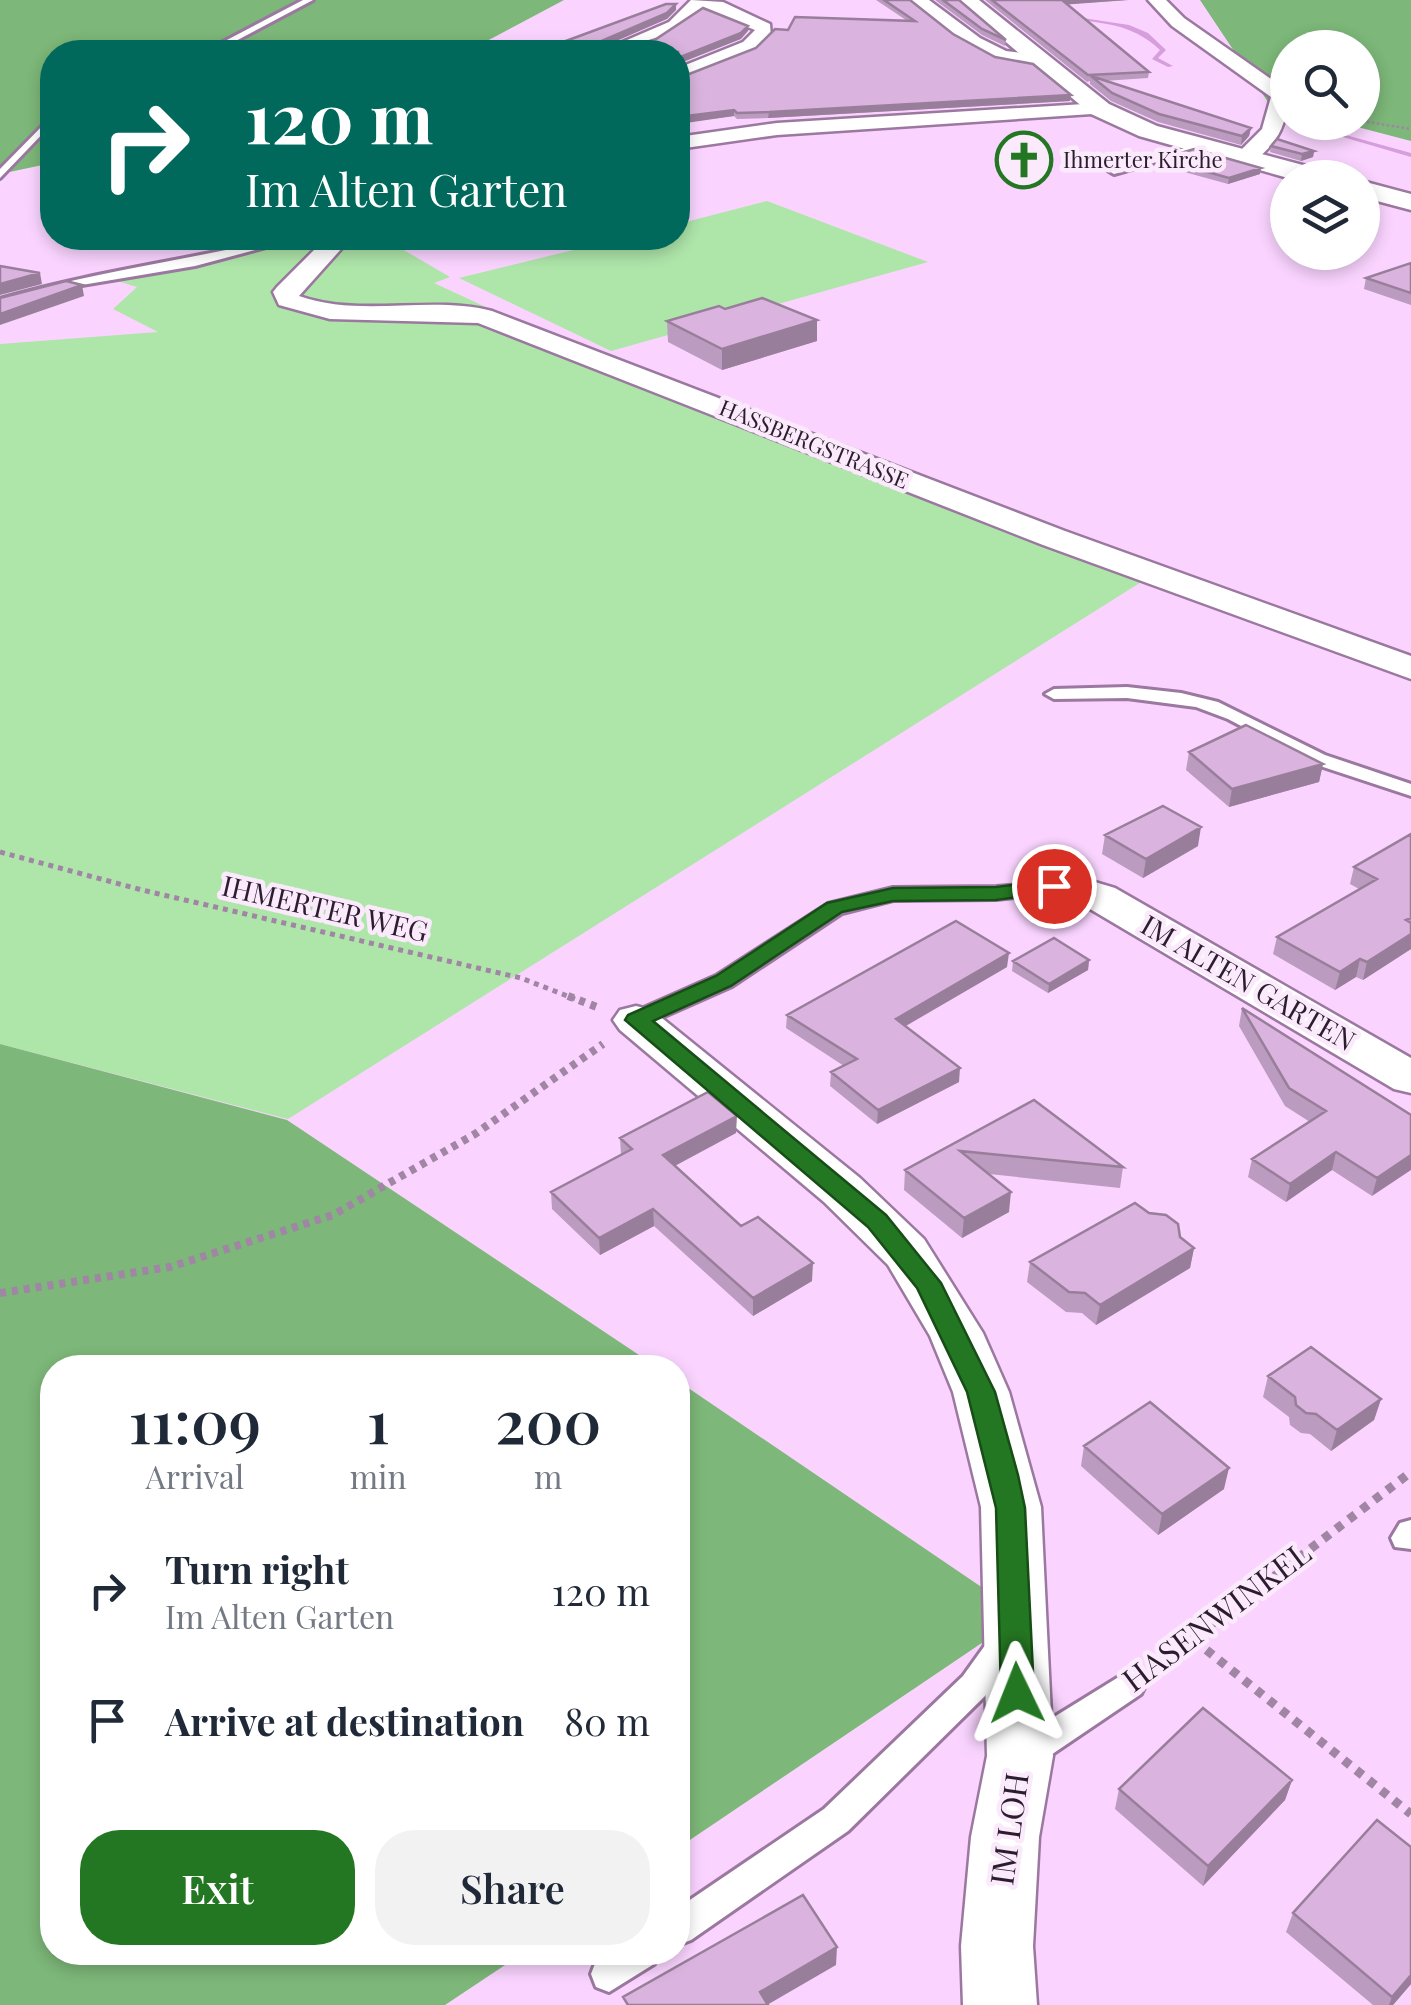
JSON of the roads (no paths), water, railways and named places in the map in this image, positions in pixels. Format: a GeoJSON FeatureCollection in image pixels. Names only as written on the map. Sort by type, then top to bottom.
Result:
{"type":"FeatureCollection","features":[{"type":"Feature","properties":{"kind":"main road"},"geometry":{"type":"LineString","coordinates":[[966,0],[1100,110],[1148,131],[1270,164]]}},
{"type":"Feature","properties":{"kind":"main road"},"geometry":{"type":"LineString","coordinates":[[1380,194],[1411,202]]}},
{"type":"Feature","properties":{"kind":"street"},"geometry":{"type":"LineString","coordinates":[[918,0],[956,23],[990,55],[1040,60]]}},
{"type":"Feature","properties":{"kind":"street"},"geometry":{"type":"LineString","coordinates":[[1156,0],[1178,22],[1281,95],[1278,116],[1266,139],[1245,157]]}},
{"type":"Feature","properties":{"kind":"street"},"geometry":{"type":"LineString","coordinates":[[638,40],[674,26],[689,15],[694,4],[712,4],[761,26],[765,33],[749,46],[690,69]]}},
{"type":"Feature","properties":{"kind":"street"},"geometry":{"type":"LineString","coordinates":[[690,141],[777,129],[1100,110]]}},
{"type":"Feature","properties":{"kind":"street","name":"HASSBERGSTRASSE"},"geometry":{"type":"LineString","coordinates":[[327,250],[286,292],[288,300],[329,309],[449,310],[483,316],[1054,538],[1411,668]]}},
{"type":"Feature","properties":{"kind":"street","name":"IM ALTEN GARTEN"},"geometry":{"type":"LineString","coordinates":[[1068,887],[1109,902],[1400,1057]]}},
{"type":"Feature","properties":{"kind":"street","name":"IM LOH"},"geometry":{"type":"LineString","coordinates":[[636,1020],[877,1221],[928,1283],[975,1377],[996,1443],[1010,1508],[1015,1629],[1020,1756],[1005,1837],[997,1946],[1000,2005]]}},
{"type":"Feature","properties":{"kind":"lane"},"geometry":{"type":"LineString","coordinates":[[232,40],[310,0]]}},
{"type":"Feature","properties":{"kind":"lane"},"geometry":{"type":"LineString","coordinates":[[0,175],[40,132]]}},
{"type":"Feature","properties":{"kind":"lane"},"geometry":{"type":"LineString","coordinates":[[1114,171],[1200,146]]}},
{"type":"Feature","properties":{"kind":"lane"},"geometry":{"type":"LineString","coordinates":[[0,303],[62,285],[244,250]]}},
{"type":"Feature","properties":{"kind":"lane"},"geometry":{"type":"LineString","coordinates":[[1054,694],[1110,690],[1202,702],[1244,718],[1289,746],[1345,772],[1411,790]]}},
{"type":"Feature","properties":{"kind":"lane","name":"IM ALTEN GARTEN"},"geometry":{"type":"LineString","coordinates":[[636,1020],[724,981],[835,908],[893,894],[996,894],[1068,887]]}},
{"type":"Feature","properties":{"kind":"lane"},"geometry":{"type":"LineString","coordinates":[[690,1920],[836,1820],[974,1686],[1015,1629]]}},
{"type":"Feature","properties":{"kind":"lane","name":"HASENWINKEL"},"geometry":{"type":"LineString","coordinates":[[1020,1756],[1130,1684]]}},
{"type":"Feature","properties":{"kind":"lane"},"geometry":{"type":"LineString","coordinates":[[609,1974],[622,1965]]}},
{"type":"Feature","properties":{"kind":"waterway"},"geometry":{"type":"LineString","coordinates":[[1065,16],[1127,26],[1146,34],[1163,50],[1154,58],[1170,66]]}},
{"type":"Feature","properties":{"kind":"waterway"},"geometry":{"type":"LineString","coordinates":[[1359,140],[1411,155]]}},
{"type":"Feature","properties":{"kind":"place","name":"Ihmerter Kirche"},"geometry":{"type":"Point","coordinates":[1024,160]}}]}
